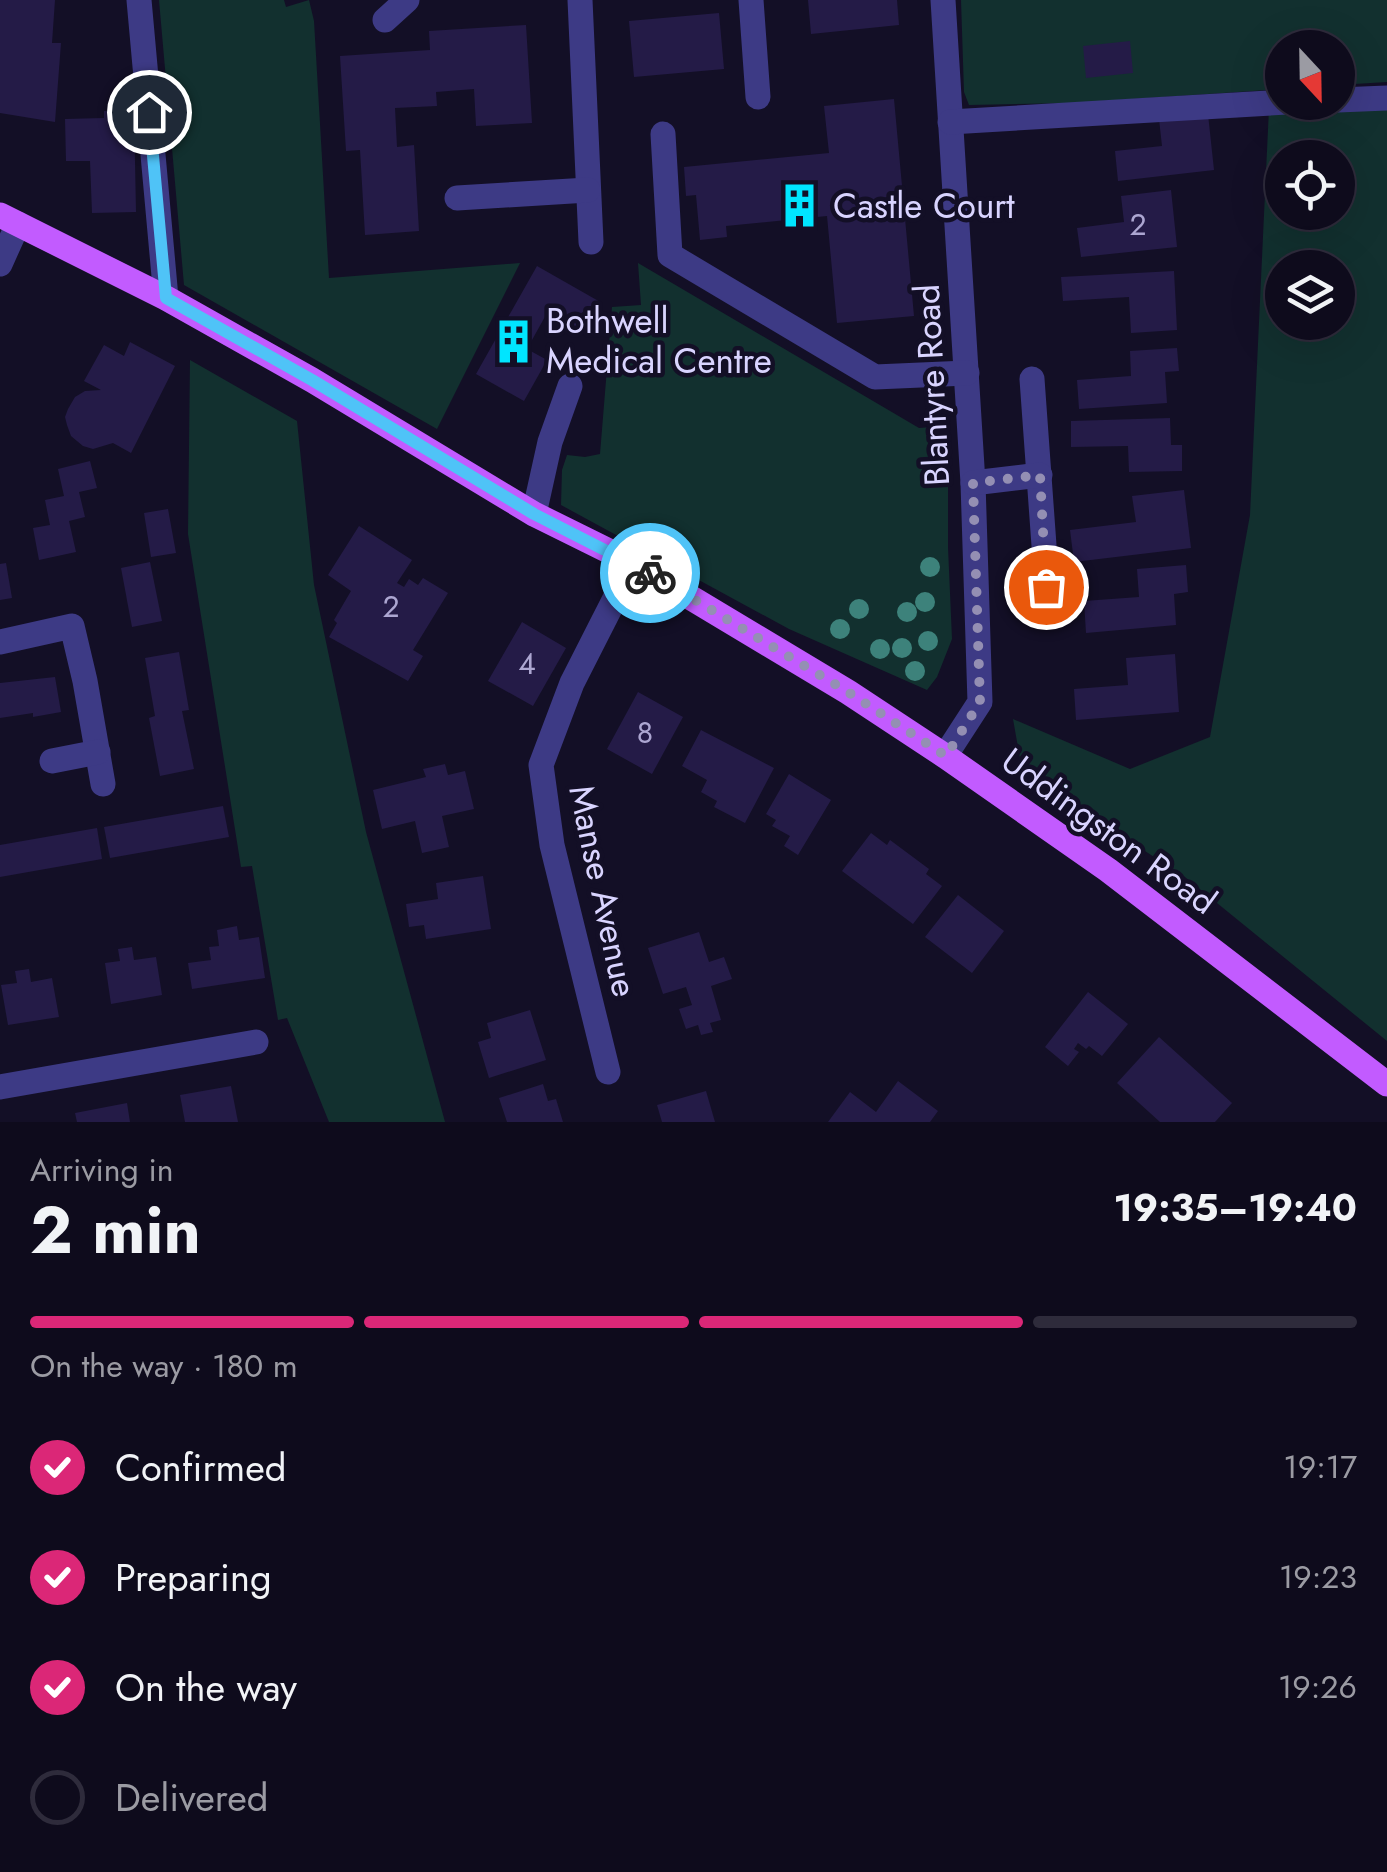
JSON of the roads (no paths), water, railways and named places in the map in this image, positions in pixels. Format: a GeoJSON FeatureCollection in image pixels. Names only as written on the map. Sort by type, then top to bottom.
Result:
{"type":"FeatureCollection","features":[{"type":"Feature","properties":{"kind":"main road","name":"Uddingston Road"},"geometry":{"type":"LineString","coordinates":[[9,219],[166,298],[312,380],[534,514],[633,563],[848,692],[1108,870],[1387,1084]]}},
{"type":"Feature","properties":{"kind":"street"},"geometry":{"type":"LineString","coordinates":[[139,0],[166,298]]}},
{"type":"Feature","properties":{"kind":"street"},"geometry":{"type":"LineString","coordinates":[[385,20],[407,0]]}},
{"type":"Feature","properties":{"kind":"street"},"geometry":{"type":"LineString","coordinates":[[580,0],[592,242]]}},
{"type":"Feature","properties":{"kind":"street"},"geometry":{"type":"LineString","coordinates":[[751,0],[758,97]]}},
{"type":"Feature","properties":{"kind":"street","name":"Blantyre Road"},"geometry":{"type":"LineString","coordinates":[[943,0],[973,483],[980,702],[946,756]]}},
{"type":"Feature","properties":{"kind":"street"},"geometry":{"type":"LineString","coordinates":[[1355,99],[1387,98]]}},
{"type":"Feature","properties":{"kind":"street"},"geometry":{"type":"LineString","coordinates":[[950,122],[1265,103]]}},
{"type":"Feature","properties":{"kind":"street"},"geometry":{"type":"LineString","coordinates":[[664,134],[670,255],[874,377],[967,374]]}},
{"type":"Feature","properties":{"kind":"street"},"geometry":{"type":"LineString","coordinates":[[456,198],[588,190]]}},
{"type":"Feature","properties":{"kind":"street"},"geometry":{"type":"LineString","coordinates":[[0,264],[9,219]]}},
{"type":"Feature","properties":{"kind":"street"},"geometry":{"type":"LineString","coordinates":[[1032,379],[1046,587]]}},
{"type":"Feature","properties":{"kind":"street"},"geometry":{"type":"LineString","coordinates":[[534,514],[550,442],[570,386]]}},
{"type":"Feature","properties":{"kind":"street"},"geometry":{"type":"LineString","coordinates":[[973,483],[1040,475]]}},
{"type":"Feature","properties":{"kind":"street","name":"Manse Avenue"},"geometry":{"type":"LineString","coordinates":[[608,1072],[552,845],[541,765],[572,683],[633,563]]}},
{"type":"Feature","properties":{"kind":"street"},"geometry":{"type":"LineString","coordinates":[[0,642],[70,614],[104,784]]}},
{"type":"Feature","properties":{"kind":"street"},"geometry":{"type":"LineString","coordinates":[[52,760],[98,752]]}},
{"type":"Feature","properties":{"kind":"street"},"geometry":{"type":"LineString","coordinates":[[0,1087],[256,1042]]}},
{"type":"Feature","properties":{"kind":"place","name":"Castle Court"},"geometry":{"type":"Point","coordinates":[800,206]}},
{"type":"Feature","properties":{"kind":"place","name":"Bothwell Medical Centre"},"geometry":{"type":"Point","coordinates":[513,341]}}]}
